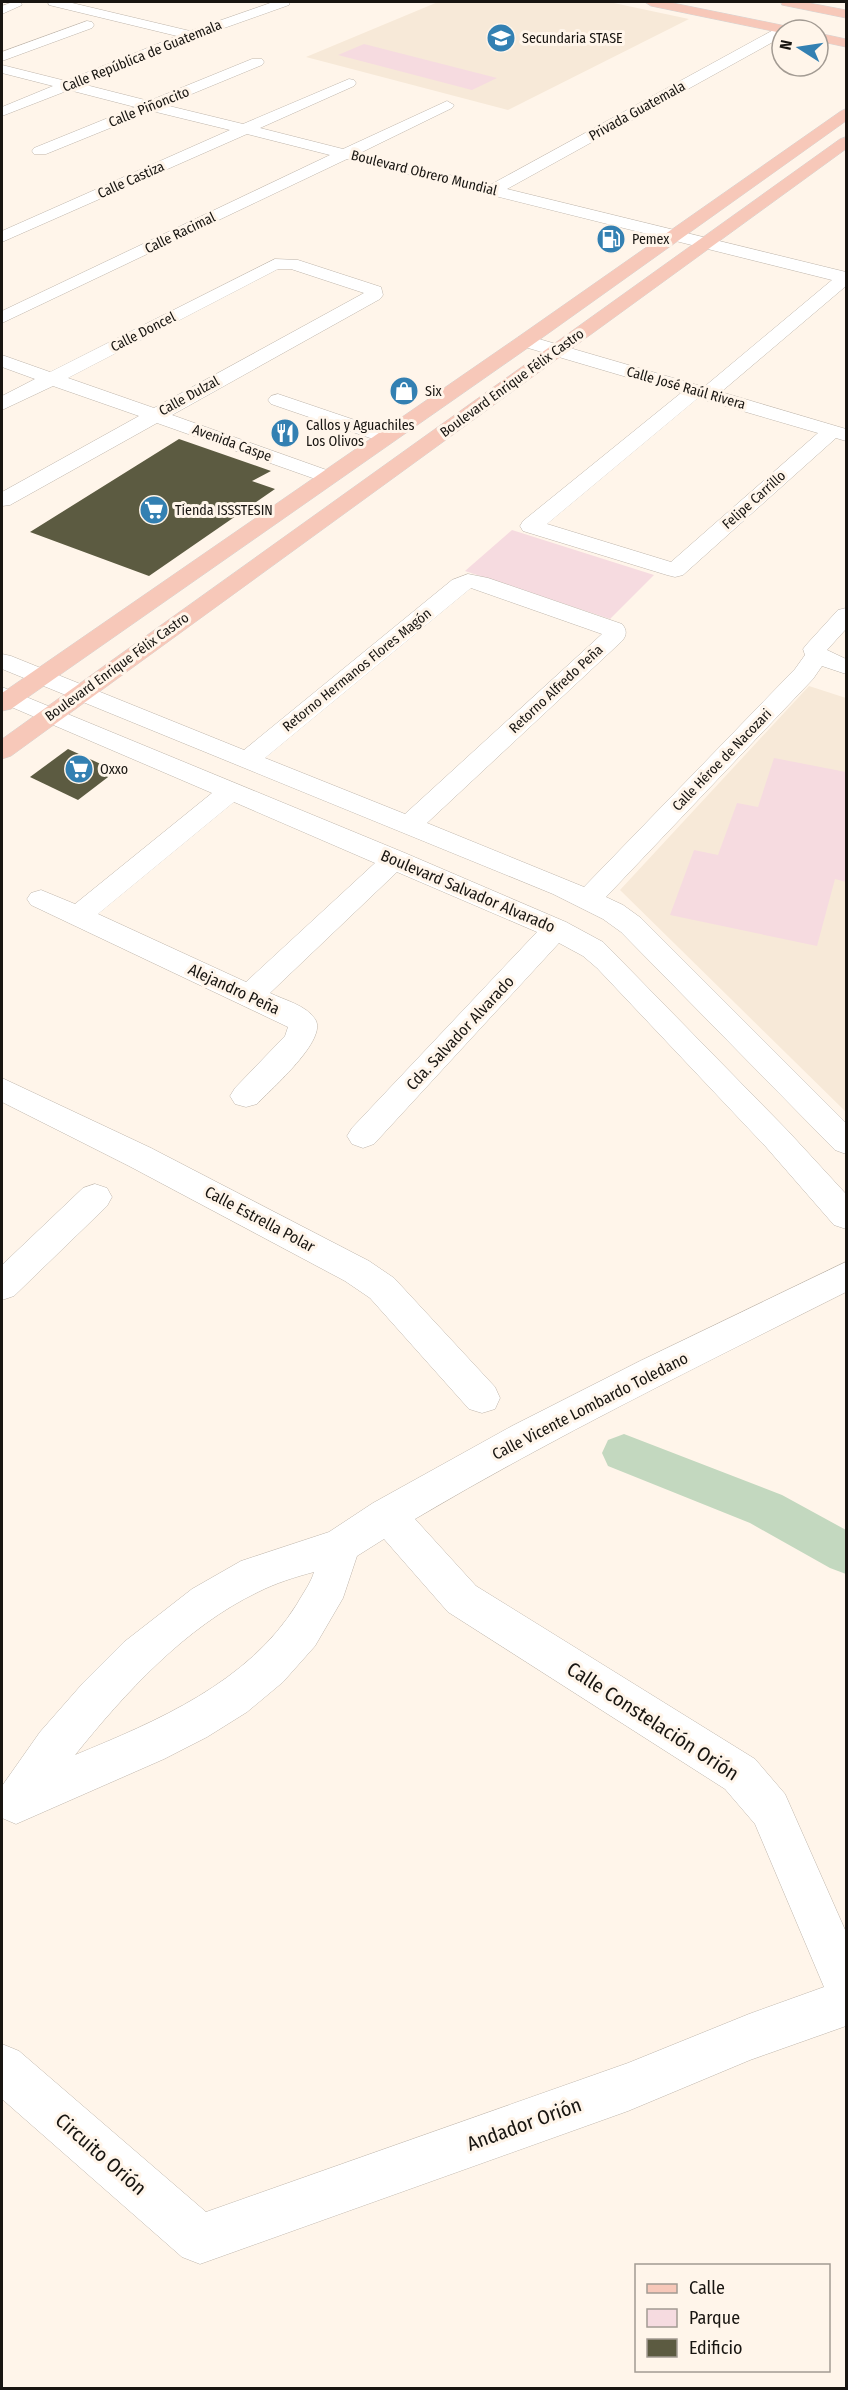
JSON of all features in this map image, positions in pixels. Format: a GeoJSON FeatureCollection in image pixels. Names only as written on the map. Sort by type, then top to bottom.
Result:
{"type":"FeatureCollection","features":[{"type":"Feature","properties":{"kind":"main road"},"geometry":{"type":"LineString","coordinates":[[651,2],[770,27]]}},
{"type":"Feature","properties":{"kind":"main road"},"geometry":{"type":"LineString","coordinates":[[787,2],[846,14]]}},
{"type":"Feature","properties":{"kind":"main road"},"geometry":{"type":"LineString","coordinates":[[830,39],[846,42]]}},
{"type":"Feature","properties":{"kind":"main road","name":"Boulevard Enrique Félix Castro"},"geometry":{"type":"LineString","coordinates":[[4,699],[42,677],[525,341],[846,114]]}},
{"type":"Feature","properties":{"kind":"main road","name":"Boulevard Enrique Félix Castro"},"geometry":{"type":"LineString","coordinates":[[2,751],[846,142]]}},
{"type":"Feature","properties":{"kind":"street"},"geometry":{"type":"LineString","coordinates":[[54,2],[80,4],[191,35]]}},
{"type":"Feature","properties":{"kind":"street","name":"Calle República de Guatemala"},"geometry":{"type":"LineString","coordinates":[[2,112],[191,35],[284,2]]}},
{"type":"Feature","properties":{"kind":"street"},"geometry":{"type":"LineString","coordinates":[[2,58],[87,25]]}},
{"type":"Feature","properties":{"kind":"street","name":"Privada Guatemala"},"geometry":{"type":"LineString","coordinates":[[500,187],[770,38]]}},
{"type":"Feature","properties":{"kind":"street","name":"Boulevard Obrero Mundial"},"geometry":{"type":"LineString","coordinates":[[2,58],[150,106],[245,129],[351,150],[681,230],[846,273]]}},
{"type":"Feature","properties":{"kind":"street","name":"Calle Piñoncito"},"geometry":{"type":"LineString","coordinates":[[40,151],[257,62]]}},
{"type":"Feature","properties":{"kind":"street","name":"Boulevard Obrero Mundial"},"geometry":{"type":"LineString","coordinates":[[2,69],[166,100],[261,122],[351,150]]}},
{"type":"Feature","properties":{"kind":"street","name":"Calle Castiza"},"geometry":{"type":"LineString","coordinates":[[2,237],[349,83]]}},
{"type":"Feature","properties":{"kind":"street","name":"Calle Racimal"},"geometry":{"type":"LineString","coordinates":[[2,318],[447,105]]}},
{"type":"Feature","properties":{"kind":"street","name":"Calle Dulzal"},"geometry":{"type":"LineString","coordinates":[[2,500],[374,295],[375,291],[285,263]]}},
{"type":"Feature","properties":{"kind":"street","name":"Calle Doncel"},"geometry":{"type":"LineString","coordinates":[[2,404],[275,264],[285,263]]}},
{"type":"Feature","properties":{"kind":"street"},"geometry":{"type":"LineString","coordinates":[[700,393],[846,273]]}},
{"type":"Feature","properties":{"kind":"street","name":"Calle José Raúl Rivera"},"geometry":{"type":"LineString","coordinates":[[525,341],[842,432]]}},
{"type":"Feature","properties":{"kind":"street","name":"Avenida Caspe"},"geometry":{"type":"LineString","coordinates":[[2,361],[328,477]]}},
{"type":"Feature","properties":{"kind":"street","name":"Felipe Carrillo"},"geometry":{"type":"LineString","coordinates":[[700,393],[531,526],[675,570],[842,432]]}},
{"type":"Feature","properties":{"kind":"street"},"geometry":{"type":"LineString","coordinates":[[278,400],[386,437]]}},
{"type":"Feature","properties":{"kind":"street","name":"Retorno Hermanos Flores Magón"},"geometry":{"type":"LineString","coordinates":[[247,760],[460,585],[468,581]]}},
{"type":"Feature","properties":{"kind":"street","name":"Retorno Alfredo Peña"},"geometry":{"type":"LineString","coordinates":[[408,826],[614,636],[614,630],[480,583],[468,581]]}},
{"type":"Feature","properties":{"kind":"street","name":"Calle Héroe de Nacozari"},"geometry":{"type":"LineString","coordinates":[[588,900],[804,674],[817,655],[815,649],[846,615]]}},
{"type":"Feature","properties":{"kind":"street"},"geometry":{"type":"LineString","coordinates":[[817,655],[846,667]]}},
{"type":"Feature","properties":{"kind":"street"},"geometry":{"type":"LineString","coordinates":[[2,661],[613,912],[631,925],[846,1142]]}},
{"type":"Feature","properties":{"kind":"street","name":"Boulevard Salvador Alvarado"},"geometry":{"type":"LineString","coordinates":[[4,699],[395,859],[556,929],[593,949],[777,1139],[846,1216]]}},
{"type":"Feature","properties":{"kind":"street"},"geometry":{"type":"LineString","coordinates":[[165,764],[195,739]]}},
{"type":"Feature","properties":{"kind":"street"},"geometry":{"type":"LineString","coordinates":[[78,916],[231,791]]}},
{"type":"Feature","properties":{"kind":"street"},"geometry":{"type":"LineString","coordinates":[[439,880],[467,851]]}},
{"type":"Feature","properties":{"kind":"street"},"geometry":{"type":"LineString","coordinates":[[249,996],[395,859]]}},
{"type":"Feature","properties":{"kind":"street","name":"Alejandro Peña"},"geometry":{"type":"LineString","coordinates":[[41,899],[295,1017],[303,1024],[302,1034],[296,1044],[246,1096]]}},
{"type":"Feature","properties":{"kind":"street","name":"Cda. Salvador Alvarado"},"geometry":{"type":"LineString","coordinates":[[363,1136],[556,929]]}},
{"type":"Feature","properties":{"kind":"street","name":"Calle Estrella Polar"},"geometry":{"type":"LineString","coordinates":[[2,1089],[140,1157],[357,1271],[382,1288],[482,1398]]}},
{"type":"Feature","properties":{"kind":"street"},"geometry":{"type":"LineString","coordinates":[[2,1286],[95,1197]]}},
{"type":"Feature","properties":{"kind":"street","name":"Calle Vicente Lombardo Toledano"},"geometry":{"type":"LineString","coordinates":[[9,1804],[89,1706],[191,1612],[230,1586],[262,1571],[340,1546],[387,1515],[515,1442],[846,1276]]}},
{"type":"Feature","properties":{"kind":"street","name":"Calle Constelación Orión"},"geometry":{"type":"LineString","coordinates":[[387,1515],[462,1599],[740,1774],[770,1809],[846,1984]]}},
{"type":"Feature","properties":{"kind":"street","name":"Calle Vicente Lombardo Toledano"},"geometry":{"type":"LineString","coordinates":[[9,1804],[160,1739],[234,1700],[262,1677],[293,1645],[328,1589],[340,1546]]}},
{"type":"Feature","properties":{"kind":"street","name":"Andador Orión"},"geometry":{"type":"LineString","coordinates":[[200,2240],[628,2087],[749,2037],[846,2003]]}},
{"type":"Feature","properties":{"kind":"street","name":"Circuito Orión"},"geometry":{"type":"LineString","coordinates":[[2,2068],[200,2240]]}},
{"type":"Feature","properties":{"kind":"shaded area","name":"Secundaria STASE"},"geometry":{"type":"Polygon","coordinates":[[[438,2],[609,2],[689,19],[508,110],[306,57],[438,2]]]}},
{"type":"Feature","properties":{"kind":"shaded area"},"geometry":{"type":"Polygon","coordinates":[[[809,686],[846,698],[846,1112],[620,890],[809,686]]]}},
{"type":"Feature","properties":{"kind":"green space"},"geometry":{"type":"Polygon","coordinates":[[[364,44],[497,78],[472,90],[338,55],[364,44]]]}},
{"type":"Feature","properties":{"kind":"green space"},"geometry":{"type":"Polygon","coordinates":[[[512,530],[654,575],[610,619],[465,571],[512,530]]]}},
{"type":"Feature","properties":{"kind":"green space"},"geometry":{"type":"Polygon","coordinates":[[[774,758],[846,772],[846,882],[835,879],[817,946],[670,915],[694,850],[718,855],[737,803],[758,807],[774,758]]]}},
{"type":"Feature","properties":{"kind":"building","name":"Tienda ISSSTESIN"},"geometry":{"type":"Polygon","coordinates":[[[179,439],[271,471],[252,481],[275,489],[149,576],[30,532],[179,439]]]}},
{"type":"Feature","properties":{"kind":"building","name":"Oxxo"},"geometry":{"type":"Polygon","coordinates":[[[68,749],[116,771],[78,800],[30,777],[68,749]]]}},
{"type":"Feature","properties":{"kind":"waterway"},"geometry":{"type":"LineString","coordinates":[[624,1453],[766,1509],[846,1553]]}},
{"type":"Feature","properties":{"kind":"place","name":"Secundaria STASE"},"geometry":{"type":"Point","coordinates":[501,38]}},
{"type":"Feature","properties":{"kind":"place","name":"Pemex"},"geometry":{"type":"Point","coordinates":[611,239]}},
{"type":"Feature","properties":{"kind":"place","name":"Six"},"geometry":{"type":"Point","coordinates":[404,391]}},
{"type":"Feature","properties":{"kind":"place","name":"Callos y Aguachiles Los Olivos"},"geometry":{"type":"Point","coordinates":[285,433]}},
{"type":"Feature","properties":{"kind":"place","name":"Tienda ISSSTESIN"},"geometry":{"type":"Point","coordinates":[154,510]}},
{"type":"Feature","properties":{"kind":"place","name":"Oxxo"},"geometry":{"type":"Point","coordinates":[79,769]}}]}
